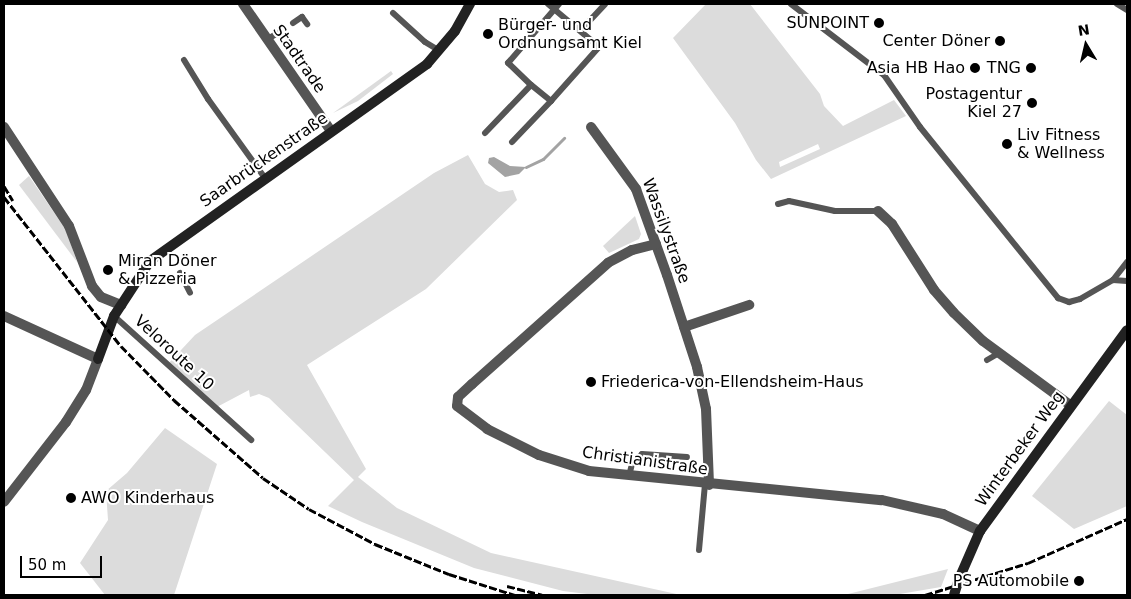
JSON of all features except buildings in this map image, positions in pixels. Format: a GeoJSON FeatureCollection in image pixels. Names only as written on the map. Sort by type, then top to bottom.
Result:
{"type":"FeatureCollection","features":[{"type":"Feature","properties":{"kind":"street","name":"Stadtrade"},"geometry":{"type":"LineString","coordinates":[[243,4],[332,131]]}},
{"type":"Feature","properties":{"kind":"street","name":"Saarbrückenstraße"},"geometry":{"type":"LineString","coordinates":[[98,359],[114,316],[150,261],[163,249],[388,93],[440,50],[470,4]]}},
{"type":"Feature","properties":{"kind":"street"},"geometry":{"type":"LineString","coordinates":[[4,126],[69,226],[92,286],[101,297],[121,305]]}},
{"type":"Feature","properties":{"kind":"street","name":"Wassilystraße"},"geometry":{"type":"LineString","coordinates":[[591,128],[636,189],[684,327],[706,409],[707,485]]}},
{"type":"Feature","properties":{"kind":"street"},"geometry":{"type":"LineString","coordinates":[[878,211],[892,224],[939,297],[999,353],[1070,405]]}},
{"type":"Feature","properties":{"kind":"street","name":"Christianistraße"},"geometry":{"type":"LineString","coordinates":[[656,244],[619,256],[608,264],[458,397],[457,406],[487,429],[539,455],[589,471],[707,485],[882,500],[943,514],[980,531]]}},
{"type":"Feature","properties":{"kind":"street"},"geometry":{"type":"LineString","coordinates":[[684,327],[749,306]]}},
{"type":"Feature","properties":{"kind":"street"},"geometry":{"type":"LineString","coordinates":[[4,316],[98,359],[86,390],[66,422],[4,502]]}},
{"type":"Feature","properties":{"kind":"street"},"geometry":{"type":"LineString","coordinates":[[4,328],[15,322]]}},
{"type":"Feature","properties":{"kind":"street","name":"Winterbeker Weg"},"geometry":{"type":"LineString","coordinates":[[954,595],[980,531],[1070,405],[1127,330]]}},
{"type":"Feature","properties":{"kind":"lane"},"geometry":{"type":"LineString","coordinates":[[512,142],[598,47],[557,6],[548,4]]}},
{"type":"Feature","properties":{"kind":"lane"},"geometry":{"type":"LineString","coordinates":[[581,30],[605,4]]}},
{"type":"Feature","properties":{"kind":"lane"},"geometry":{"type":"LineString","coordinates":[[791,4],[876,67],[911,109],[920,127],[1058,298],[1069,302],[1080,299],[1113,280],[1127,262]]}},
{"type":"Feature","properties":{"kind":"lane"},"geometry":{"type":"LineString","coordinates":[[1117,4],[1127,10]]}},
{"type":"Feature","properties":{"kind":"lane"},"geometry":{"type":"LineString","coordinates":[[551,101],[508,63],[557,6]]}},
{"type":"Feature","properties":{"kind":"lane"},"geometry":{"type":"LineString","coordinates":[[393,13],[425,42],[440,50]]}},
{"type":"Feature","properties":{"kind":"lane"},"geometry":{"type":"LineString","coordinates":[[293,23],[302,16],[307,24]]}},
{"type":"Feature","properties":{"kind":"lane"},"geometry":{"type":"LineString","coordinates":[[268,39],[279,32]]}},
{"type":"Feature","properties":{"kind":"lane"},"geometry":{"type":"LineString","coordinates":[[184,60],[208,99],[265,178]]}},
{"type":"Feature","properties":{"kind":"lane"},"geometry":{"type":"LineString","coordinates":[[485,133],[531,85]]}},
{"type":"Feature","properties":{"kind":"lane"},"geometry":{"type":"LineString","coordinates":[[778,204],[789,201],[835,212],[878,211]]}},
{"type":"Feature","properties":{"kind":"lane"},"geometry":{"type":"LineString","coordinates":[[163,249],[170,258]]}},
{"type":"Feature","properties":{"kind":"lane"},"geometry":{"type":"LineString","coordinates":[[180,273],[190,293]]}},
{"type":"Feature","properties":{"kind":"lane"},"geometry":{"type":"LineString","coordinates":[[1113,280],[1127,281]]}},
{"type":"Feature","properties":{"kind":"lane","name":"Veloroute 10"},"geometry":{"type":"LineString","coordinates":[[114,316],[214,410],[250,440]]}},
{"type":"Feature","properties":{"kind":"lane"},"geometry":{"type":"LineString","coordinates":[[987,360],[999,353]]}},
{"type":"Feature","properties":{"kind":"lane"},"geometry":{"type":"LineString","coordinates":[[629,476],[632,464],[642,454],[687,457]]}},
{"type":"Feature","properties":{"kind":"lane"},"geometry":{"type":"LineString","coordinates":[[699,550],[707,485]]}},
{"type":"Feature","properties":{"kind":"shaded area"},"geometry":{"type":"Polygon","coordinates":[[[706,4],[750,4],[820,94],[824,106],[843,126],[894,100],[906,116],[771,179],[756,160],[735,123],[673,38],[706,4]],[[818,144],[779,162],[780,167],[820,149],[818,144]]]}},
{"type":"Feature","properties":{"kind":"shaded area"},"geometry":{"type":"Polygon","coordinates":[[[391,71],[393,74],[358,101],[333,113],[391,71]]]}},
{"type":"Feature","properties":{"kind":"shaded area"},"geometry":{"type":"Polygon","coordinates":[[[468,155],[485,184],[499,192],[513,190],[517,200],[426,289],[307,365],[366,469],[358,477],[397,508],[491,553],[681,595],[595,595],[563,591],[474,568],[362,522],[328,506],[354,480],[269,398],[259,394],[250,397],[249,390],[215,408],[168,364],[195,335],[434,173],[468,155]]]}},
{"type":"Feature","properties":{"kind":"shaded area"},"geometry":{"type":"Polygon","coordinates":[[[494,157],[510,166],[526,167],[519,174],[505,177],[488,163],[489,158],[494,157]]]}},
{"type":"Feature","properties":{"kind":"shaded area"},"geometry":{"type":"Polygon","coordinates":[[[29,176],[66,230],[77,262],[19,185],[29,176]]]}},
{"type":"Feature","properties":{"kind":"shaded area"},"geometry":{"type":"Polygon","coordinates":[[[635,216],[641,234],[639,239],[609,253],[603,246],[635,216]]]}},
{"type":"Feature","properties":{"kind":"shaded area"},"geometry":{"type":"Polygon","coordinates":[[[1109,401],[1127,415],[1127,506],[1074,529],[1032,496],[1109,401]]]}},
{"type":"Feature","properties":{"kind":"shaded area"},"geometry":{"type":"Polygon","coordinates":[[[165,428],[217,464],[174,595],[105,595],[80,563],[108,520],[106,491],[127,473],[165,428]]]}},
{"type":"Feature","properties":{"kind":"shaded area"},"geometry":{"type":"Polygon","coordinates":[[[948,569],[941,587],[894,595],[844,595],[948,569]]]}},
{"type":"Feature","properties":{"kind":"waterway"},"geometry":{"type":"LineString","coordinates":[[526,167],[543,159],[564,138]]}},
{"type":"Feature","properties":{"kind":"railway"},"geometry":{"type":"LineString","coordinates":[[4,186],[13,201]]}},
{"type":"Feature","properties":{"kind":"railway"},"geometry":{"type":"LineString","coordinates":[[4,197],[121,346],[174,400],[263,478],[309,509],[375,544],[449,574],[515,595]]}},
{"type":"Feature","properties":{"kind":"railway"},"geometry":{"type":"LineString","coordinates":[[925,595],[1028,563],[1127,519]]}},
{"type":"Feature","properties":{"kind":"railway"},"geometry":{"type":"LineString","coordinates":[[507,586],[542,595]]}},
{"type":"Feature","properties":{"kind":"place","name":"SUNPOINT"},"geometry":{"type":"Point","coordinates":[879,23]}},
{"type":"Feature","properties":{"kind":"place","name":"Bürger- und Ordnungsamt Kiel"},"geometry":{"type":"Point","coordinates":[488,34]}},
{"type":"Feature","properties":{"kind":"place","name":"Center Döner"},"geometry":{"type":"Point","coordinates":[1000,41]}},
{"type":"Feature","properties":{"kind":"place","name":"Asia HB Hao"},"geometry":{"type":"Point","coordinates":[975,68]}},
{"type":"Feature","properties":{"kind":"place","name":"TNG"},"geometry":{"type":"Point","coordinates":[1031,68]}},
{"type":"Feature","properties":{"kind":"place","name":"Postagentur Kiel 27"},"geometry":{"type":"Point","coordinates":[1032,103]}},
{"type":"Feature","properties":{"kind":"place","name":"Liv Fitness & Wellness"},"geometry":{"type":"Point","coordinates":[1007,144]}},
{"type":"Feature","properties":{"kind":"place","name":"Miran Döner & Pizzeria"},"geometry":{"type":"Point","coordinates":[108,270]}},
{"type":"Feature","properties":{"kind":"place","name":"Friederica-von-Ellendsheim-Haus"},"geometry":{"type":"Point","coordinates":[591,382]}},
{"type":"Feature","properties":{"kind":"place","name":"AWO Kinderhaus"},"geometry":{"type":"Point","coordinates":[71,498]}},
{"type":"Feature","properties":{"kind":"place","name":"PS Automobile"},"geometry":{"type":"Point","coordinates":[1079,581]}}]}
